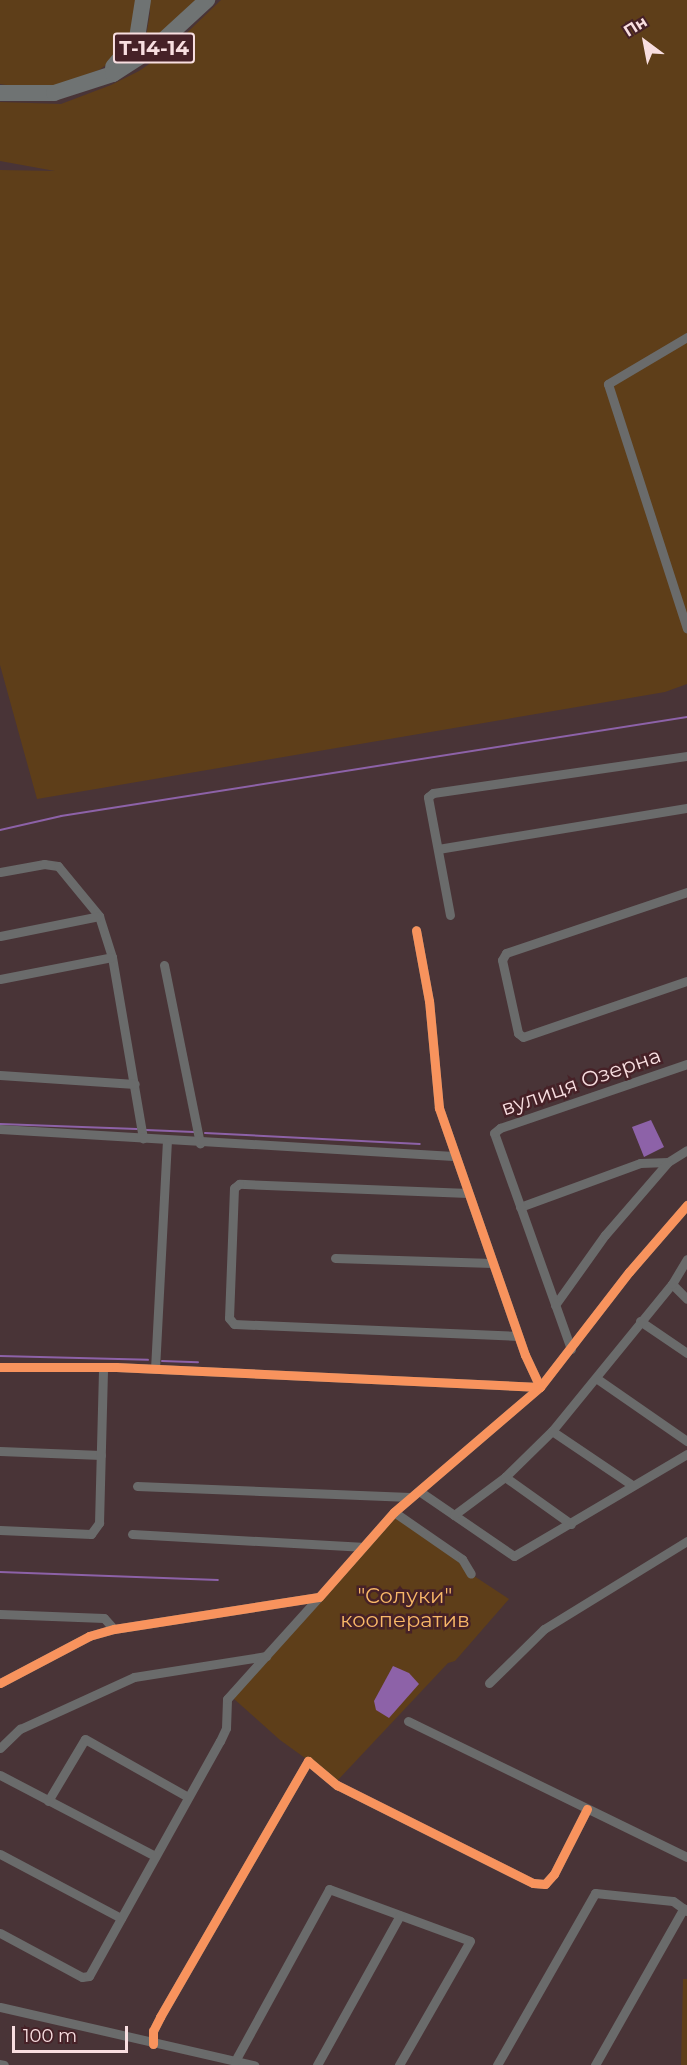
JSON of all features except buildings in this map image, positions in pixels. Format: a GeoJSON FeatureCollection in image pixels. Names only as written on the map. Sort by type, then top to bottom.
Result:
{"type":"FeatureCollection","features":[{"type":"Feature","properties":{"kind":"highway","name":"Т-14-14"},"geometry":{"type":"LineString","coordinates":[[93,81],[127,54],[137,38],[143,0]]}},
{"type":"Feature","properties":{"kind":"highway","name":"Т-14-14"},"geometry":{"type":"LineString","coordinates":[[0,93],[54,93],[93,81],[136,62],[207,0]]}},
{"type":"Feature","properties":{"kind":"street"},"geometry":{"type":"LineString","coordinates":[[687,337],[608,384],[687,629]]}},
{"type":"Feature","properties":{"kind":"street"},"geometry":{"type":"LineString","coordinates":[[450,915],[428,797],[433,793],[687,756]]}},
{"type":"Feature","properties":{"kind":"street"},"geometry":{"type":"LineString","coordinates":[[438,849],[687,808]]}},
{"type":"Feature","properties":{"kind":"street"},"geometry":{"type":"LineString","coordinates":[[0,872],[44,864],[58,866],[99,916],[112,957],[135,1084],[142,1138]]}},
{"type":"Feature","properties":{"kind":"street"},"geometry":{"type":"LineString","coordinates":[[687,892],[506,953],[502,960],[518,1033],[523,1037],[687,981]]}},
{"type":"Feature","properties":{"kind":"street"},"geometry":{"type":"LineString","coordinates":[[0,936],[99,916]]}},
{"type":"Feature","properties":{"kind":"street"},"geometry":{"type":"LineString","coordinates":[[416,930],[429,1001],[439,1108],[453,1156],[518,1336],[540,1387]]}},
{"type":"Feature","properties":{"kind":"street"},"geometry":{"type":"LineString","coordinates":[[0,979],[112,957]]}},
{"type":"Feature","properties":{"kind":"street"},"geometry":{"type":"LineString","coordinates":[[164,965],[200,1143]]}},
{"type":"Feature","properties":{"kind":"street","name":"вулиця Озерна"},"geometry":{"type":"LineString","coordinates":[[571,1349],[494,1140],[500,1128],[687,1064]]}},
{"type":"Feature","properties":{"kind":"street"},"geometry":{"type":"LineString","coordinates":[[0,1075],[135,1084]]}},
{"type":"Feature","properties":{"kind":"street"},"geometry":{"type":"LineString","coordinates":[[0,1129],[142,1138],[167,1142],[453,1156]]}},
{"type":"Feature","properties":{"kind":"street"},"geometry":{"type":"LineString","coordinates":[[155,1369],[167,1142]]}},
{"type":"Feature","properties":{"kind":"street"},"geometry":{"type":"LineString","coordinates":[[555,1305],[605,1235],[668,1162],[687,1150]]}},
{"type":"Feature","properties":{"kind":"street"},"geometry":{"type":"LineString","coordinates":[[520,1208],[640,1163],[668,1162]]}},
{"type":"Feature","properties":{"kind":"street"},"geometry":{"type":"LineString","coordinates":[[468,1193],[239,1184],[234,1188],[229,1318],[234,1324],[518,1336]]}},
{"type":"Feature","properties":{"kind":"street"},"geometry":{"type":"LineString","coordinates":[[0,1933],[86,1978],[226,1728],[227,1699],[394,1512],[540,1387],[629,1272],[687,1205]]}},
{"type":"Feature","properties":{"kind":"street"},"geometry":{"type":"LineString","coordinates":[[335,1258],[492,1263]]}},
{"type":"Feature","properties":{"kind":"street"},"geometry":{"type":"LineString","coordinates":[[454,1515],[505,1477],[552,1431],[672,1284],[687,1259]]}},
{"type":"Feature","properties":{"kind":"street"},"geometry":{"type":"LineString","coordinates":[[672,1284],[687,1299]]}},
{"type":"Feature","properties":{"kind":"street"},"geometry":{"type":"LineString","coordinates":[[640,1321],[687,1353]]}},
{"type":"Feature","properties":{"kind":"street"},"geometry":{"type":"LineString","coordinates":[[0,1366],[155,1369],[540,1387]]}},
{"type":"Feature","properties":{"kind":"street"},"geometry":{"type":"LineString","coordinates":[[0,1530],[91,1534],[99,1523],[103,1369]]}},
{"type":"Feature","properties":{"kind":"street"},"geometry":{"type":"LineString","coordinates":[[596,1378],[687,1441]]}},
{"type":"Feature","properties":{"kind":"street"},"geometry":{"type":"LineString","coordinates":[[552,1431],[632,1485]]}},
{"type":"Feature","properties":{"kind":"street"},"geometry":{"type":"LineString","coordinates":[[0,1451],[101,1455]]}},
{"type":"Feature","properties":{"kind":"street"},"geometry":{"type":"LineString","coordinates":[[419,1491],[514,1556],[687,1454]]}},
{"type":"Feature","properties":{"kind":"street"},"geometry":{"type":"LineString","coordinates":[[505,1477],[571,1524]]}},
{"type":"Feature","properties":{"kind":"street"},"geometry":{"type":"LineString","coordinates":[[137,1486],[410,1497]]}},
{"type":"Feature","properties":{"kind":"street"},"geometry":{"type":"LineString","coordinates":[[394,1512],[462,1559],[471,1574]]}},
{"type":"Feature","properties":{"kind":"street"},"geometry":{"type":"LineString","coordinates":[[132,1534],[362,1546]]}},
{"type":"Feature","properties":{"kind":"street"},"geometry":{"type":"LineString","coordinates":[[489,1683],[544,1629],[687,1541]]}},
{"type":"Feature","properties":{"kind":"street"},"geometry":{"type":"LineString","coordinates":[[0,1683],[90,1636],[114,1629],[319,1597]]}},
{"type":"Feature","properties":{"kind":"street"},"geometry":{"type":"LineString","coordinates":[[0,1614],[104,1618],[114,1629]]}},
{"type":"Feature","properties":{"kind":"street"},"geometry":{"type":"LineString","coordinates":[[0,1748],[20,1729],[134,1677],[266,1656]]}},
{"type":"Feature","properties":{"kind":"street"},"geometry":{"type":"LineString","coordinates":[[408,1721],[687,1857]]}},
{"type":"Feature","properties":{"kind":"street"},"geometry":{"type":"LineString","coordinates":[[48,1801],[85,1739],[188,1797]]}},
{"type":"Feature","properties":{"kind":"street"},"geometry":{"type":"LineString","coordinates":[[153,2044],[153,2031],[160,2017],[308,1761],[337,1785],[533,1883],[545,1884],[554,1874],[587,1809]]}},
{"type":"Feature","properties":{"kind":"street"},"geometry":{"type":"LineString","coordinates":[[0,1775],[155,1856]]}},
{"type":"Feature","properties":{"kind":"street"},"geometry":{"type":"LineString","coordinates":[[0,1854],[121,1918]]}},
{"type":"Feature","properties":{"kind":"street"},"geometry":{"type":"LineString","coordinates":[[235,2061],[329,1889],[470,1941],[399,2065]]}},
{"type":"Feature","properties":{"kind":"street"},"geometry":{"type":"LineString","coordinates":[[497,2065],[595,1893],[673,1901],[685,1909],[595,2065]]}},
{"type":"Feature","properties":{"kind":"street"},"geometry":{"type":"LineString","coordinates":[[317,2065],[400,1915]]}},
{"type":"Feature","properties":{"kind":"street"},"geometry":{"type":"LineString","coordinates":[[0,2007],[153,2044],[254,2065]]}},
{"type":"Feature","properties":{"kind":"green space"},"geometry":{"type":"Polygon","coordinates":[[[0,0],[137,0],[134,28],[113,60],[99,70],[60,85],[19,87],[0,84],[0,0]]]}},
{"type":"Feature","properties":{"kind":"green space"},"geometry":{"type":"Polygon","coordinates":[[[149,0],[199,0],[144,48],[150,13],[149,0]]]}},
{"type":"Feature","properties":{"kind":"green space"},"geometry":{"type":"Polygon","coordinates":[[[221,0],[687,0],[687,684],[665,692],[37,799],[0,665],[0,170],[55,171],[0,161],[0,102],[61,104],[111,85],[139,71],[168,51],[221,0]]]}},
{"type":"Feature","properties":{"kind":"green space","name":"\"Солуки\" кооператив"},"geometry":{"type":"Polygon","coordinates":[[[394,1512],[464,1564],[471,1574],[509,1599],[455,1661],[448,1663],[337,1781],[280,1740],[233,1698],[394,1512]]]}},
{"type":"Feature","properties":{"kind":"green space"},"geometry":{"type":"Polygon","coordinates":[[[683,1979],[687,1979],[687,2065],[681,2065],[683,1979]]]}},
{"type":"Feature","properties":{"kind":"shaded area"},"geometry":{"type":"Polygon","coordinates":[[[651,1120],[664,1147],[644,1157],[632,1127],[651,1120]]]}},
{"type":"Feature","properties":{"kind":"shaded area"},"geometry":{"type":"Polygon","coordinates":[[[393,1666],[409,1673],[419,1684],[389,1718],[376,1710],[374,1701],[393,1666]]]}},
{"type":"Feature","properties":{"kind":"waterway"},"geometry":{"type":"LineString","coordinates":[[0,830],[61,816],[687,717]]}},
{"type":"Feature","properties":{"kind":"waterway"},"geometry":{"type":"LineString","coordinates":[[0,1124],[137,1129]]}},
{"type":"Feature","properties":{"kind":"waterway"},"geometry":{"type":"LineString","coordinates":[[146,1130],[194,1132]]}},
{"type":"Feature","properties":{"kind":"waterway"},"geometry":{"type":"LineString","coordinates":[[205,1133],[420,1144]]}},
{"type":"Feature","properties":{"kind":"waterway"},"geometry":{"type":"LineString","coordinates":[[0,1356],[148,1360]]}},
{"type":"Feature","properties":{"kind":"waterway"},"geometry":{"type":"LineString","coordinates":[[162,1361],[198,1362]]}},
{"type":"Feature","properties":{"kind":"waterway"},"geometry":{"type":"LineString","coordinates":[[0,1572],[218,1580]]}},
{"type":"Feature","properties":{"kind":"cycle path"},"geometry":{"type":"LineString","coordinates":[[0,1367],[116,1367],[540,1387],[525,1355],[439,1108],[429,1001],[416,930]]}},
{"type":"Feature","properties":{"kind":"cycle path"},"geometry":{"type":"LineString","coordinates":[[0,1683],[89,1636],[114,1629],[319,1597],[394,1512],[540,1387],[629,1272],[687,1205]]}},
{"type":"Feature","properties":{"kind":"cycle path"},"geometry":{"type":"LineString","coordinates":[[153,2044],[153,2031],[160,2017],[308,1761],[337,1785],[533,1883],[545,1884],[554,1874],[587,1809]]}}]}
